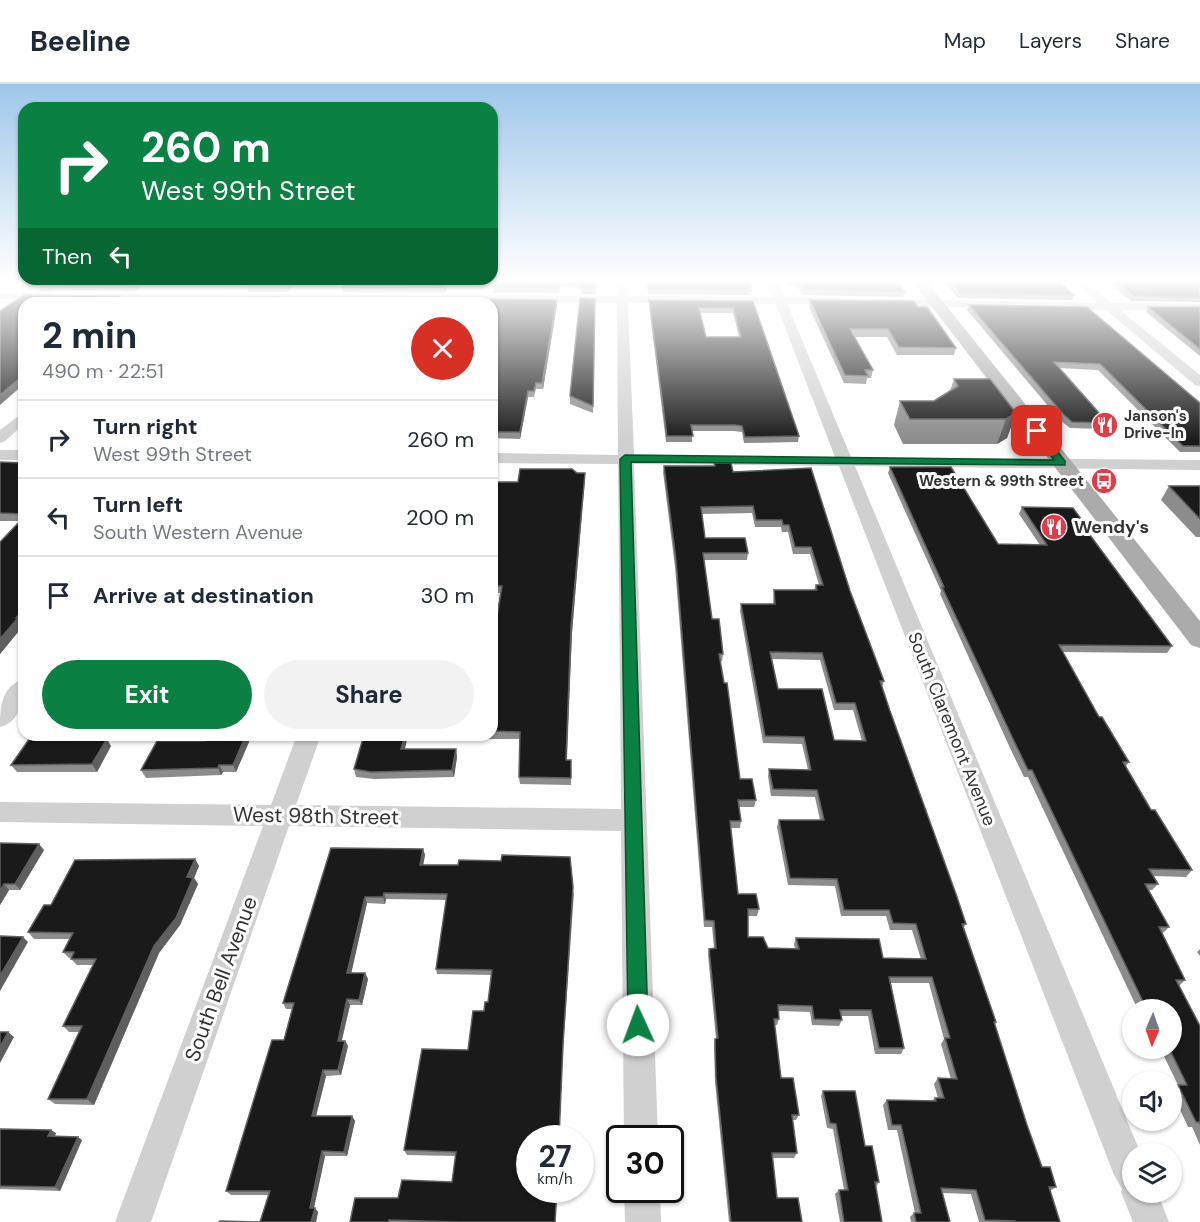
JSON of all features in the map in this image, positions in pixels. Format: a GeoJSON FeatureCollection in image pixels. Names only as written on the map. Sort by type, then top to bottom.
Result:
{"type":"FeatureCollection","features":[{"type":"Feature","properties":{"kind":"main road"},"geometry":{"type":"LineString","coordinates":[[961,335],[1200,639]]}},
{"type":"Feature","properties":{"kind":"street"},"geometry":{"type":"LineString","coordinates":[[623,335],[641,1125]]}},
{"type":"Feature","properties":{"kind":"street","name":"South Claremont Avenue"},"geometry":{"type":"LineString","coordinates":[[794,335],[1122,1150]]}},
{"type":"Feature","properties":{"kind":"street"},"geometry":{"type":"LineString","coordinates":[[1143,335],[1200,382]]}},
{"type":"Feature","properties":{"kind":"street"},"geometry":{"type":"LineString","coordinates":[[0,438],[18,422]]}},
{"type":"Feature","properties":{"kind":"street"},"geometry":{"type":"LineString","coordinates":[[0,455],[18,455]]}},
{"type":"Feature","properties":{"kind":"street"},"geometry":{"type":"LineString","coordinates":[[498,458],[1200,465]]}},
{"type":"Feature","properties":{"kind":"street"},"geometry":{"type":"LineString","coordinates":[[0,719],[18,695]]}},
{"type":"Feature","properties":{"kind":"street","name":"South Bell Avenue"},"geometry":{"type":"LineString","coordinates":[[133,1222],[307,741]]}},
{"type":"Feature","properties":{"kind":"street","name":"West 98th Street"},"geometry":{"type":"LineString","coordinates":[[0,812],[632,820]]}},
{"type":"Feature","properties":{"kind":"street"},"geometry":{"type":"LineString","coordinates":[[642,1203],[643,1222]]}},
{"type":"Feature","properties":{"kind":"street"},"geometry":{"type":"LineString","coordinates":[[1143,1203],[1151,1222]]}},
{"type":"Feature","properties":{"kind":"building"},"geometry":{"type":"Polygon","coordinates":[[[0,335],[18,335],[18,380],[0,395],[0,335]]]}},
{"type":"Feature","properties":{"kind":"building"},"geometry":{"type":"Polygon","coordinates":[[[498,335],[551,335],[542,383],[536,383],[534,391],[528,391],[520,432],[498,432],[498,335]]]}},
{"type":"Feature","properties":{"kind":"building"},"geometry":{"type":"Polygon","coordinates":[[[576,335],[594,335],[593,406],[570,396],[576,335]]]}},
{"type":"Feature","properties":{"kind":"building"},"geometry":{"type":"Polygon","coordinates":[[[654,335],[741,337],[740,335],[765,335],[799,436],[745,437],[742,426],[691,425],[693,436],[667,436],[654,335]]]}},
{"type":"Feature","properties":{"kind":"building"},"geometry":{"type":"Polygon","coordinates":[[[826,335],[853,335],[873,370],[865,370],[868,376],[845,375],[826,335]]]}},
{"type":"Feature","properties":{"kind":"building"},"geometry":{"type":"Polygon","coordinates":[[[892,335],[947,335],[956,348],[899,347],[892,335]]]}},
{"type":"Feature","properties":{"kind":"building"},"geometry":{"type":"Polygon","coordinates":[[[995,335],[1120,335],[1200,403],[1200,446],[1183,446],[1100,364],[1054,362],[1108,423],[1072,422],[995,335]]]}},
{"type":"Feature","properties":{"kind":"building"},"geometry":{"type":"Polygon","coordinates":[[[1183,335],[1200,335],[1200,349],[1183,335]]]}},
{"type":"Feature","properties":{"kind":"building"},"geometry":{"type":"Polygon","coordinates":[[[954,379],[990,379],[1016,413],[1006,419],[910,419],[900,401],[934,401],[958,386],[954,379]]]}},
{"type":"Feature","properties":{"kind":"building"},"geometry":{"type":"Polygon","coordinates":[[[0,462],[18,463],[18,514],[0,513],[0,462]]]}},
{"type":"Feature","properties":{"kind":"building"},"geometry":{"type":"Polygon","coordinates":[[[714,463],[731,463],[733,472],[811,468],[850,591],[884,681],[880,681],[890,711],[966,924],[962,924],[996,1022],[994,1022],[1027,1125],[1042,1167],[1050,1167],[1056,1187],[1049,1187],[1060,1222],[985,1220],[976,1190],[941,1188],[950,1222],[916,1222],[914,1213],[921,1213],[901,1125],[892,1125],[887,1100],[936,1101],[935,1098],[944,1098],[938,1078],[957,1079],[945,1038],[950,1038],[932,977],[889,977],[904,1048],[879,1048],[871,1010],[840,1010],[842,1020],[814,1019],[812,1006],[778,1005],[779,1019],[774,1019],[781,1078],[793,1078],[799,1115],[792,1115],[797,1153],[772,1153],[777,1198],[798,1198],[802,1222],[731,1222],[716,1077],[715,1039],[718,1038],[709,949],[716,948],[714,921],[705,920],[676,560],[664,466],[715,466],[714,463]],[[753,506],[701,507],[705,538],[745,538],[748,553],[703,553],[712,619],[719,619],[723,654],[719,654],[724,683],[727,683],[740,779],[752,779],[756,800],[738,800],[741,821],[730,821],[738,894],[756,894],[759,909],[748,909],[748,937],[763,937],[768,948],[799,949],[796,938],[879,939],[883,958],[926,959],[916,924],[893,923],[889,910],[844,910],[837,879],[790,878],[779,820],[824,820],[817,790],[773,789],[769,769],[811,770],[804,737],[765,736],[741,604],[775,604],[774,590],[817,590],[816,585],[823,585],[811,547],[795,547],[789,525],[783,525],[782,520],[756,520],[753,506]],[[770,652],[778,689],[822,689],[834,740],[866,741],[855,703],[836,703],[822,653],[770,652]]]}},
{"type":"Feature","properties":{"kind":"building"},"geometry":{"type":"Polygon","coordinates":[[[890,467],[951,467],[998,544],[1047,545],[1022,507],[1073,508],[1087,527],[1084,527],[1172,646],[1059,645],[1099,717],[1102,717],[1129,762],[1123,762],[1151,810],[1155,810],[1192,870],[1149,869],[1158,884],[1145,884],[1169,927],[1159,927],[1185,980],[1176,980],[1200,1026],[1200,1124],[1196,1122],[1182,1093],[1182,1085],[1187,1085],[1174,1059],[1182,1059],[1182,999],[1142,999],[1032,770],[1028,770],[1014,741],[942,587],[944,587],[890,467]]]}},
{"type":"Feature","properties":{"kind":"building"},"geometry":{"type":"Polygon","coordinates":[[[520,469],[572,469],[577,473],[585,473],[571,626],[566,760],[571,760],[571,778],[519,777],[520,732],[498,731],[498,611],[502,586],[498,586],[498,482],[518,482],[520,469]]]}},
{"type":"Feature","properties":{"kind":"building"},"geometry":{"type":"Polygon","coordinates":[[[1169,486],[1200,486],[1200,519],[1169,486]]]}},
{"type":"Feature","properties":{"kind":"building"},"geometry":{"type":"Polygon","coordinates":[[[18,523],[18,616],[16,618],[18,618],[0,639],[0,542],[18,523]]]}},
{"type":"Feature","properties":{"kind":"building"},"geometry":{"type":"Polygon","coordinates":[[[28,741],[106,741],[92,764],[11,765],[28,741]]]}},
{"type":"Feature","properties":{"kind":"building"},"geometry":{"type":"Polygon","coordinates":[[[157,741],[243,741],[233,765],[219,765],[218,768],[141,770],[157,741]]]}},
{"type":"Feature","properties":{"kind":"building"},"geometry":{"type":"Polygon","coordinates":[[[362,741],[403,741],[401,749],[456,749],[452,770],[371,772],[354,769],[362,741]]]}},
{"type":"Feature","properties":{"kind":"building"},"geometry":{"type":"Polygon","coordinates":[[[0,843],[39,844],[15,884],[4,884],[0,891],[0,843]]]}},
{"type":"Feature","properties":{"kind":"building"},"geometry":{"type":"Polygon","coordinates":[[[331,848],[423,849],[420,865],[458,865],[459,860],[501,861],[502,855],[570,857],[573,887],[560,1125],[516,1125],[516,1203],[556,1203],[555,1222],[389,1220],[389,1222],[350,1222],[355,1198],[398,1198],[402,1180],[452,1182],[456,1152],[404,1150],[422,1049],[468,1050],[473,1011],[484,1011],[485,1002],[488,1002],[492,970],[436,969],[447,894],[384,893],[383,897],[365,897],[347,973],[365,973],[359,1000],[347,999],[338,1041],[345,1041],[338,1070],[323,1070],[312,1116],[352,1116],[344,1152],[322,1151],[310,1208],[315,1208],[311,1222],[260,1222],[270,1191],[226,1191],[272,1040],[284,1040],[294,1003],[283,1003],[331,848]]]}},
{"type":"Feature","properties":{"kind":"building"},"geometry":{"type":"Polygon","coordinates":[[[195,859],[187,877],[193,878],[176,918],[154,946],[87,1099],[48,1099],[82,1026],[63,1026],[96,959],[71,959],[74,952],[63,952],[73,933],[28,932],[44,905],[51,905],[75,860],[195,859]]]}},
{"type":"Feature","properties":{"kind":"building"},"geometry":{"type":"Polygon","coordinates":[[[0,936],[23,937],[0,976],[0,936]]]}},
{"type":"Feature","properties":{"kind":"building"},"geometry":{"type":"Polygon","coordinates":[[[0,1032],[8,1032],[0,1047],[0,1032]]]}},
{"type":"Feature","properties":{"kind":"building"},"geometry":{"type":"Polygon","coordinates":[[[823,1091],[855,1091],[865,1146],[872,1146],[879,1182],[875,1182],[882,1222],[844,1222],[839,1190],[848,1190],[836,1124],[830,1123],[823,1091]]]}},
{"type":"Feature","properties":{"kind":"building"},"geometry":{"type":"Polygon","coordinates":[[[0,1129],[51,1130],[48,1136],[78,1137],[55,1187],[0,1186],[0,1129]]]}},
{"type":"Feature","properties":{"kind":"place","name":"Janson's Drive-In"},"geometry":{"type":"Point","coordinates":[1105,425]}},
{"type":"Feature","properties":{"kind":"place","name":"Western & 99th Street"},"geometry":{"type":"Point","coordinates":[1104,481]}},
{"type":"Feature","properties":{"kind":"place","name":"Wendy's"},"geometry":{"type":"Point","coordinates":[1054,527]}},
{"type":"Feature","properties":{"kind":"route"},"geometry":{"type":"LineString","coordinates":[[638,1025],[625,459],[1062,463],[1037,431]]}}]}
